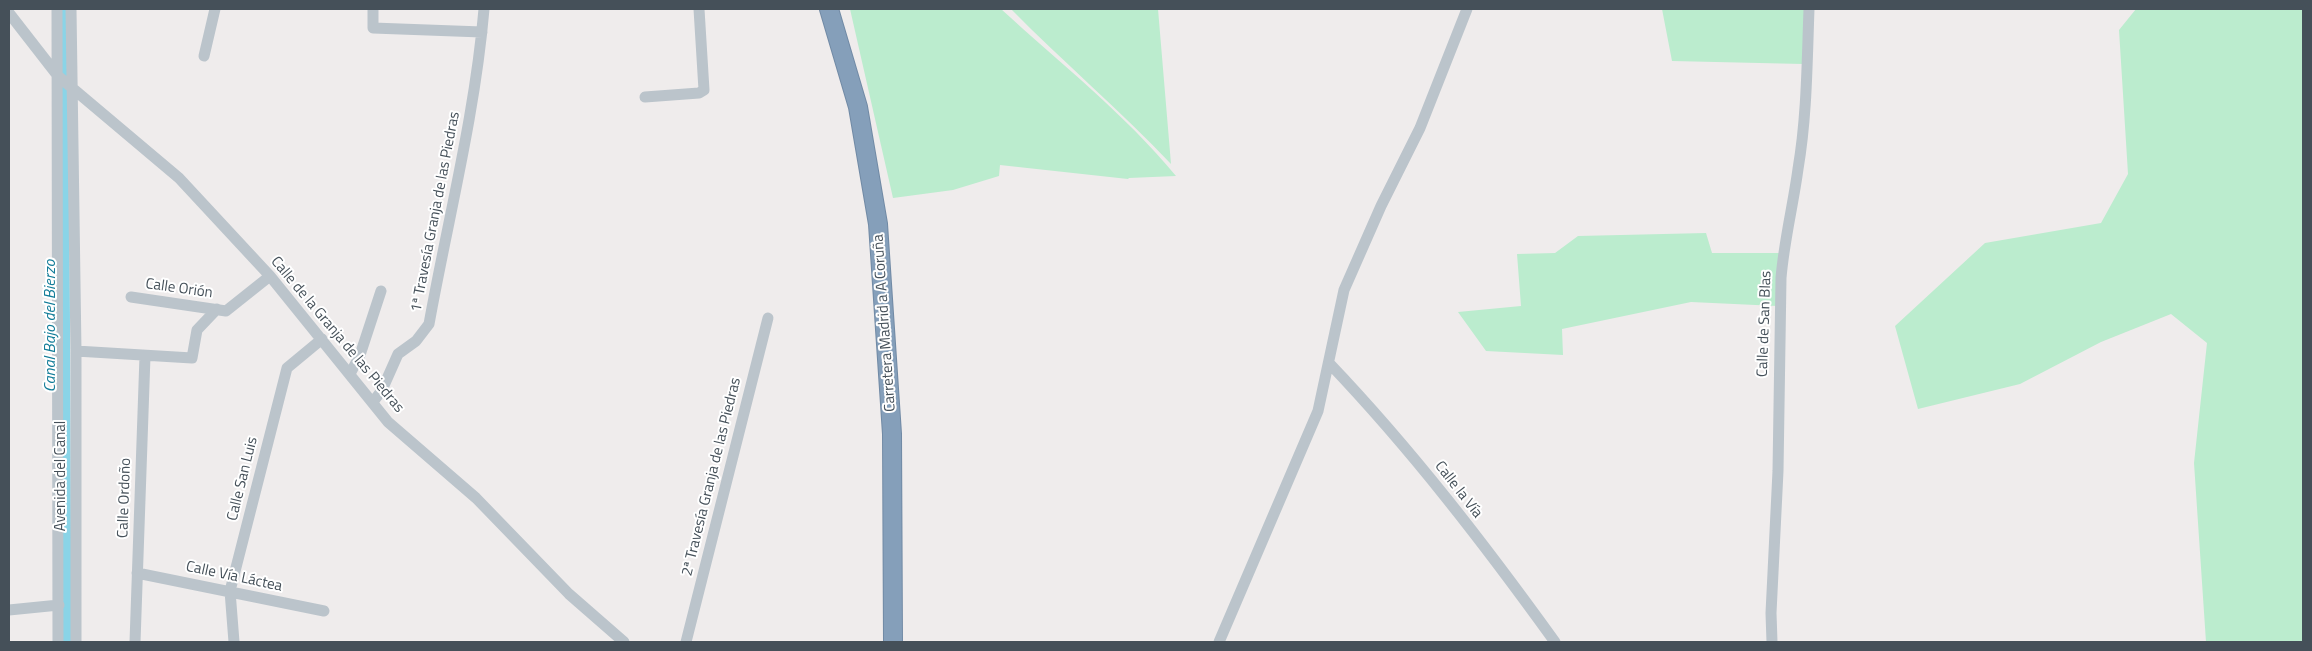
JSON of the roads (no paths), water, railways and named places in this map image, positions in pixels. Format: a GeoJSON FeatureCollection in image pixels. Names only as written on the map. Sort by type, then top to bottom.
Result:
{"type":"FeatureCollection","features":[{"type":"Feature","properties":{"kind":"highway","name":"Carretera Madrid a A Coruña"},"geometry":{"type":"LineString","coordinates":[[829,9],[858,107],[878,224],[892,434],[893,642]]}},
{"type":"Feature","properties":{"kind":"street","name":"Avenida del Canal"},"geometry":{"type":"LineString","coordinates":[[57,9],[58,642]]}},
{"type":"Feature","properties":{"kind":"street","name":"Avenida del Canal"},"geometry":{"type":"LineString","coordinates":[[72,9],[76,351],[76,642]]}},
{"type":"Feature","properties":{"kind":"street"},"geometry":{"type":"LineString","coordinates":[[204,56],[215,9]]}},
{"type":"Feature","properties":{"kind":"street"},"geometry":{"type":"LineString","coordinates":[[373,9],[373,28],[482,32]]}},
{"type":"Feature","properties":{"kind":"street","name":"1ª Travesía Granja de las Piedras"},"geometry":{"type":"LineString","coordinates":[[373,402],[382,390],[398,354],[416,341],[429,324],[460,177],[482,46],[484,9]]}},
{"type":"Feature","properties":{"kind":"street"},"geometry":{"type":"LineString","coordinates":[[645,97],[699,93],[704,90],[699,9]]}},
{"type":"Feature","properties":{"kind":"street"},"geometry":{"type":"LineString","coordinates":[[1219,642],[1318,411],[1329,364],[1334,328],[1344,290],[1381,206],[1420,128],[1467,9]]}},
{"type":"Feature","properties":{"kind":"street","name":"Calle de San Blas"},"geometry":{"type":"LineString","coordinates":[[1772,642],[1771,613],[1778,480],[1781,278],[1783,246],[1799,168],[1806,88],[1809,9]]}},
{"type":"Feature","properties":{"kind":"street","name":"Calle de la Granja de las Piedras"},"geometry":{"type":"LineString","coordinates":[[9,13],[58,76],[179,178],[270,276],[388,422],[476,498],[569,594],[624,642]]}},
{"type":"Feature","properties":{"kind":"street","name":"Calle Orión"},"geometry":{"type":"LineString","coordinates":[[131,298],[226,310],[270,276]]}},
{"type":"Feature","properties":{"kind":"street"},"geometry":{"type":"LineString","coordinates":[[350,374],[360,354],[381,291]]}},
{"type":"Feature","properties":{"kind":"street"},"geometry":{"type":"LineString","coordinates":[[76,351],[192,358],[197,330],[217,309]]}},
{"type":"Feature","properties":{"kind":"street","name":"2ª Travesía Granja de las Piedras"},"geometry":{"type":"LineString","coordinates":[[686,642],[768,318]]}},
{"type":"Feature","properties":{"kind":"street","name":"Calle San Luis"},"geometry":{"type":"LineString","coordinates":[[234,642],[230,591],[287,368],[322,339]]}},
{"type":"Feature","properties":{"kind":"street","name":"Calle Ordoño"},"geometry":{"type":"LineString","coordinates":[[134,642],[146,356]]}},
{"type":"Feature","properties":{"kind":"street","name":"Calle la Vía"},"geometry":{"type":"LineString","coordinates":[[1329,364],[1408,450],[1499,564],[1555,642]]}},
{"type":"Feature","properties":{"kind":"street","name":"Calle Vía Láctea"},"geometry":{"type":"LineString","coordinates":[[137,572],[324,611]]}},
{"type":"Feature","properties":{"kind":"street"},"geometry":{"type":"LineString","coordinates":[[9,610],[58,605]]}},
{"type":"Feature","properties":{"kind":"waterway","name":"Canal Bajo del Bierzo"},"geometry":{"type":"LineString","coordinates":[[64,9],[67,642]]}}]}
